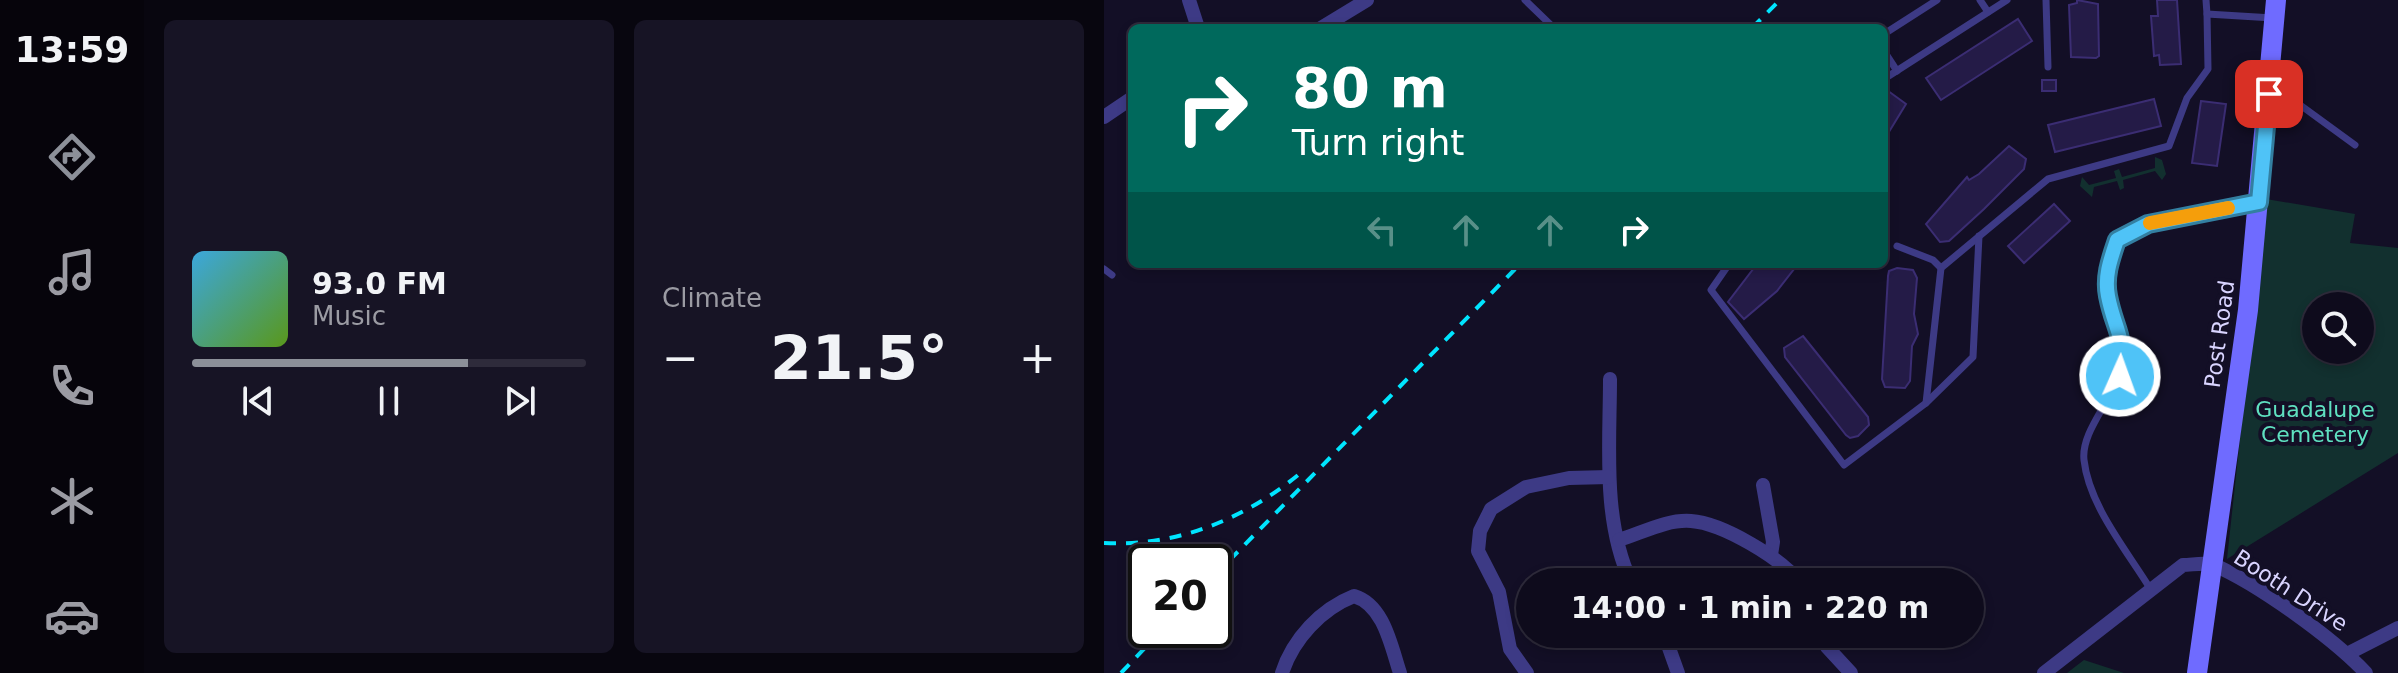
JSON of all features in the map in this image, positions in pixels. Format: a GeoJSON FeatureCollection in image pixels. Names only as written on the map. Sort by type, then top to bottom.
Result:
{"type":"FeatureCollection","features":[{"type":"Feature","properties":{"kind":"street"},"geometry":{"type":"LineString","coordinates":[[1189,0],[1197,24]]}},
{"type":"Feature","properties":{"kind":"street"},"geometry":{"type":"LineString","coordinates":[[1328,24],[1367,0]]}},
{"type":"Feature","properties":{"kind":"street","name":"Post Road"},"geometry":{"type":"LineString","coordinates":[[2197,673],[2248,310],[2276,9]]}},
{"type":"Feature","properties":{"kind":"street"},"geometry":{"type":"LineString","coordinates":[[1104,117],[1128,101]]}},
{"type":"Feature","properties":{"kind":"street"},"geometry":{"type":"LineString","coordinates":[[1610,379],[1609,477],[1619,540],[1627,568]]}},
{"type":"Feature","properties":{"kind":"street"},"geometry":{"type":"LineString","coordinates":[[1527,673],[1510,649],[1499,592],[1478,551],[1480,531],[1491,509],[1526,487],[1569,478],[1609,477]]}},
{"type":"Feature","properties":{"kind":"street"},"geometry":{"type":"LineString","coordinates":[[1763,485],[1773,542],[1771,555]]}},
{"type":"Feature","properties":{"kind":"street"},"geometry":{"type":"LineString","coordinates":[[1619,540],[1672,522],[1706,523],[1771,555],[1784,568]]}},
{"type":"Feature","properties":{"kind":"street"},"geometry":{"type":"LineString","coordinates":[[2044,673],[2183,565],[2211,564]]}},
{"type":"Feature","properties":{"kind":"street","name":"Booth Drive"},"geometry":{"type":"LineString","coordinates":[[2211,564],[2292,612],[2347,654],[2366,673]]}},
{"type":"Feature","properties":{"kind":"street"},"geometry":{"type":"LineString","coordinates":[[1282,673],[1288,655],[1323,613],[1354,596],[1366,600],[1381,621],[1400,673]]}},
{"type":"Feature","properties":{"kind":"street","name":"Booth Drive"},"geometry":{"type":"LineString","coordinates":[[2347,654],[2398,628]]}},
{"type":"Feature","properties":{"kind":"street"},"geometry":{"type":"LineString","coordinates":[[1669,648],[1678,673]]}},
{"type":"Feature","properties":{"kind":"street"},"geometry":{"type":"LineString","coordinates":[[1828,648],[1851,673]]}},
{"type":"Feature","properties":{"kind":"lane"},"geometry":{"type":"LineString","coordinates":[[1525,0],[1550,24]]}},
{"type":"Feature","properties":{"kind":"lane"},"geometry":{"type":"LineString","coordinates":[[1888,31],[1937,0]]}},
{"type":"Feature","properties":{"kind":"lane"},"geometry":{"type":"LineString","coordinates":[[1980,0],[1988,12]]}},
{"type":"Feature","properties":{"kind":"lane"},"geometry":{"type":"LineString","coordinates":[[1888,77],[2007,0]]}},
{"type":"Feature","properties":{"kind":"lane"},"geometry":{"type":"LineString","coordinates":[[2046,0],[2048,67]]}},
{"type":"Feature","properties":{"kind":"lane"},"geometry":{"type":"LineString","coordinates":[[1926,403],[1941,268],[2048,179],[2169,146],[2187,98],[2208,69],[2206,0]]}},
{"type":"Feature","properties":{"kind":"lane"},"geometry":{"type":"LineString","coordinates":[[2207,14],[2276,9]]}},
{"type":"Feature","properties":{"kind":"lane"},"geometry":{"type":"LineString","coordinates":[[1888,57],[1897,71]]}},
{"type":"Feature","properties":{"kind":"lane"},"geometry":{"type":"LineString","coordinates":[[2269,94],[2296,102],[2355,145]]}},
{"type":"Feature","properties":{"kind":"lane"},"geometry":{"type":"LineString","coordinates":[[2151,590],[2099,503],[2083,458],[2087,441],[2120,376],[2124,347],[2108,295],[2108,267],[2117,240],[2132,230],[2259,202]]}},
{"type":"Feature","properties":{"kind":"lane"},"geometry":{"type":"LineString","coordinates":[[1726,268],[1711,290],[1844,465],[1926,403],[1973,357],[1979,236]]}},
{"type":"Feature","properties":{"kind":"lane"},"geometry":{"type":"LineString","coordinates":[[1897,246],[1933,260],[1941,268]]}},
{"type":"Feature","properties":{"kind":"lane"},"geometry":{"type":"LineString","coordinates":[[1104,269],[1112,275]]}},
{"type":"Feature","properties":{"kind":"green space"},"geometry":{"type":"Polygon","coordinates":[[[2155,157],[2162,160],[2166,174],[2162,180],[2155,171],[2123,180],[2124,188],[2120,190],[2117,181],[2094,187],[2092,197],[2080,186],[2082,177],[2089,185],[2116,178],[2114,171],[2119,169],[2122,177],[2155,168],[2155,157]]]}},
{"type":"Feature","properties":{"kind":"green space","name":"Guadalupe Cemetery"},"geometry":{"type":"Polygon","coordinates":[[[2266,199],[2355,214],[2350,243],[2398,248],[2398,453],[2227,559],[2266,199]]]}},
{"type":"Feature","properties":{"kind":"green space"},"geometry":{"type":"Polygon","coordinates":[[[2084,660],[2124,673],[2067,673],[2084,660]]]}},
{"type":"Feature","properties":{"kind":"building"},"geometry":{"type":"Polygon","coordinates":[[[2077,0],[2098,4],[2099,56],[2096,58],[2071,57],[2069,5],[2077,3],[2077,0]]]}},
{"type":"Feature","properties":{"kind":"building"},"geometry":{"type":"Polygon","coordinates":[[[2157,0],[2177,0],[2181,64],[2160,65],[2159,55],[2154,56],[2151,16],[2158,16],[2157,0]]]}},
{"type":"Feature","properties":{"kind":"building"},"geometry":{"type":"Polygon","coordinates":[[[2018,19],[2032,41],[1941,100],[1926,78],[2018,19]]]}},
{"type":"Feature","properties":{"kind":"building"},"geometry":{"type":"Polygon","coordinates":[[[2042,80],[2056,80],[2056,91],[2042,91],[2042,80]]]}},
{"type":"Feature","properties":{"kind":"building"},"geometry":{"type":"Polygon","coordinates":[[[1888,91],[1906,104],[1888,133],[1888,91]]]}},
{"type":"Feature","properties":{"kind":"building"},"geometry":{"type":"Polygon","coordinates":[[[2154,99],[2161,126],[2055,152],[2048,125],[2154,99]]]}},
{"type":"Feature","properties":{"kind":"building"},"geometry":{"type":"Polygon","coordinates":[[[2201,101],[2226,104],[2217,166],[2192,163],[2201,101]]]}},
{"type":"Feature","properties":{"kind":"building"},"geometry":{"type":"Polygon","coordinates":[[[2009,146],[2026,159],[2024,169],[1949,241],[1940,242],[1926,224],[1967,177],[1969,180],[1979,174],[2009,146]]]}},
{"type":"Feature","properties":{"kind":"building"},"geometry":{"type":"Polygon","coordinates":[[[2054,204],[2070,221],[2024,263],[2008,246],[2054,204]]]}},
{"type":"Feature","properties":{"kind":"building"},"geometry":{"type":"Polygon","coordinates":[[[1754,268],[1795,268],[1777,291],[1744,319],[1728,302],[1754,268]]]}},
{"type":"Feature","properties":{"kind":"building"},"geometry":{"type":"Polygon","coordinates":[[[1897,268],[1913,270],[1917,278],[1914,314],[1918,334],[1912,346],[1910,381],[1905,388],[1885,387],[1882,379],[1888,276],[1889,271],[1897,268]]]}},
{"type":"Feature","properties":{"kind":"building"},"geometry":{"type":"Polygon","coordinates":[[[1803,336],[1868,417],[1869,425],[1858,436],[1850,438],[1846,435],[1785,357],[1784,348],[1803,336]]]}},
{"type":"Feature","properties":{"kind":"railway"},"geometry":{"type":"LineString","coordinates":[[1756,24],[1780,0]]}},
{"type":"Feature","properties":{"kind":"railway"},"geometry":{"type":"LineString","coordinates":[[1232,558],[1516,268]]}},
{"type":"Feature","properties":{"kind":"railway"},"geometry":{"type":"LineString","coordinates":[[1104,543],[1158,540],[1210,526],[1259,503],[1303,471]]}},
{"type":"Feature","properties":{"kind":"railway"},"geometry":{"type":"LineString","coordinates":[[1121,673],[1145,648]]}},
{"type":"Feature","properties":{"kind":"slow traffic"},"geometry":{"type":"LineString","coordinates":[[2150,223],[2228,208]]}},
{"type":"Feature","properties":{"kind":"route"},"geometry":{"type":"LineString","coordinates":[[2120,376],[2124,347],[2108,295],[2108,267],[2117,240],[2148,224],[2259,202],[2269,94]]}}]}
